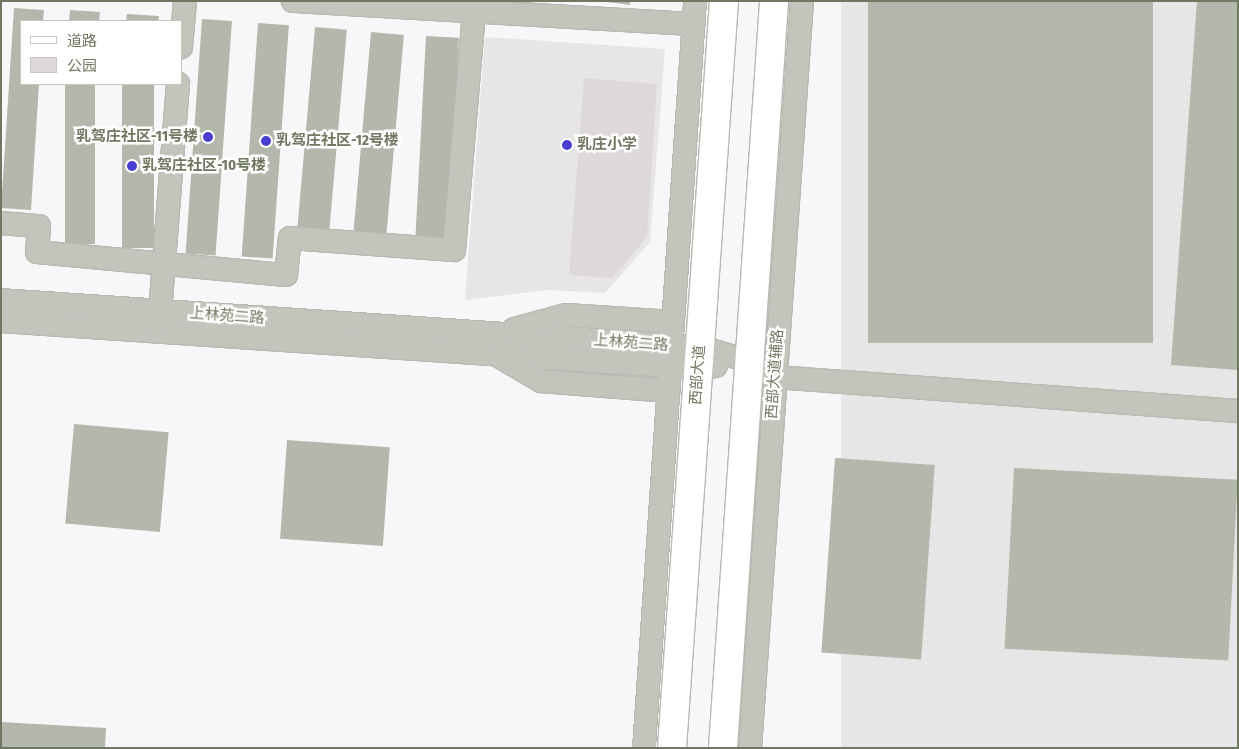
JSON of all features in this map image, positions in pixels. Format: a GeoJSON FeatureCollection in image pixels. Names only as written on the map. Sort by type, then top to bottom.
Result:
{"type":"FeatureCollection","features":[{"type":"Feature","properties":{"kind":"main road","name":"西部大道"},"geometry":{"type":"LineString","coordinates":[[672,748],[724,1]]}},
{"type":"Feature","properties":{"kind":"main road"},"geometry":{"type":"LineString","coordinates":[[723,748],[774,1]]}},
{"type":"Feature","properties":{"kind":"street"},"geometry":{"type":"LineString","coordinates":[[182,36],[185,1]]}},
{"type":"Feature","properties":{"kind":"street"},"geometry":{"type":"LineString","coordinates":[[293,1],[474,11],[643,10],[693,24]]}},
{"type":"Feature","properties":{"kind":"street"},"geometry":{"type":"LineString","coordinates":[[644,748],[694,1]]}},
{"type":"Feature","properties":{"kind":"street","name":"西部大道辅路"},"geometry":{"type":"LineString","coordinates":[[750,748],[802,1]]}},
{"type":"Feature","properties":{"kind":"street"},"geometry":{"type":"LineString","coordinates":[[1,223],[39,226],[37,252],[164,262],[286,275],[290,238],[454,250],[474,11]]}},
{"type":"Feature","properties":{"kind":"street"},"geometry":{"type":"LineString","coordinates":[[160,322],[178,85]]}},
{"type":"Feature","properties":{"kind":"street","name":"上林苑二路"},"geometry":{"type":"LineString","coordinates":[[1,300],[160,322]]}},
{"type":"Feature","properties":{"kind":"street"},"geometry":{"type":"LineString","coordinates":[[669,391],[542,381],[495,344],[566,315],[673,322]]}},
{"type":"Feature","properties":{"kind":"street","name":"上林苑二路"},"geometry":{"type":"LineString","coordinates":[[1,320],[160,322],[750,361]]}},
{"type":"Feature","properties":{"kind":"street"},"geometry":{"type":"LineString","coordinates":[[750,361],[775,377],[1238,412]]}},
{"type":"Feature","properties":{"kind":"shaded area"},"geometry":{"type":"Polygon","coordinates":[[[841,1],[1238,1],[1238,748],[841,748],[841,1]]]}},
{"type":"Feature","properties":{"kind":"shaded area","name":"乳庄小学"},"geometry":{"type":"Polygon","coordinates":[[[485,37],[665,49],[650,242],[605,293],[548,290],[465,300],[485,37]]]}},
{"type":"Feature","properties":{"kind":"green space"},"geometry":{"type":"Polygon","coordinates":[[[584,78],[657,84],[647,237],[613,278],[569,275],[584,78]]]}},
{"type":"Feature","properties":{"kind":"building"},"geometry":{"type":"Polygon","coordinates":[[[599,1],[630,1],[630,5],[599,1]]]}},
{"type":"Feature","properties":{"kind":"building"},"geometry":{"type":"Polygon","coordinates":[[[868,1],[1153,1],[1153,343],[868,343],[868,1]]]}},
{"type":"Feature","properties":{"kind":"building"},"geometry":{"type":"Polygon","coordinates":[[[1197,1],[1238,1],[1238,370],[1171,365],[1197,1]]]}},
{"type":"Feature","properties":{"kind":"building"},"geometry":{"type":"Polygon","coordinates":[[[14,8],[44,10],[43,20],[20,20],[20,85],[39,85],[31,210],[1,208],[14,8]]]}},
{"type":"Feature","properties":{"kind":"building"},"geometry":{"type":"Polygon","coordinates":[[[70,10],[100,12],[99,20],[69,20],[70,10]]]}},
{"type":"Feature","properties":{"kind":"building"},"geometry":{"type":"Polygon","coordinates":[[[127,14],[159,16],[158,20],[126,20],[127,14]]]}},
{"type":"Feature","properties":{"kind":"building","name":"乳驾庄社区-11号楼"},"geometry":{"type":"Polygon","coordinates":[[[202,19],[232,21],[216,256],[186,253],[202,19]]]}},
{"type":"Feature","properties":{"kind":"building","name":"乳驾庄社区-12号楼"},"geometry":{"type":"Polygon","coordinates":[[[258,23],[289,25],[273,259],[242,256],[258,23]]]}},
{"type":"Feature","properties":{"kind":"building"},"geometry":{"type":"Polygon","coordinates":[[[315,27],[347,30],[329,230],[297,227],[315,27]]]}},
{"type":"Feature","properties":{"kind":"building"},"geometry":{"type":"Polygon","coordinates":[[[371,32],[404,35],[386,234],[354,231],[371,32]]]}},
{"type":"Feature","properties":{"kind":"building"},"geometry":{"type":"Polygon","coordinates":[[[426,36],[459,38],[448,239],[415,238],[426,36]]]}},
{"type":"Feature","properties":{"kind":"building"},"geometry":{"type":"Polygon","coordinates":[[[65,85],[95,85],[95,244],[65,244],[65,85]]]}},
{"type":"Feature","properties":{"kind":"building","name":"乳驾庄社区-10号楼"},"geometry":{"type":"Polygon","coordinates":[[[122,85],[154,85],[154,248],[122,248],[122,85]]]}},
{"type":"Feature","properties":{"kind":"building"},"geometry":{"type":"Polygon","coordinates":[[[74,424],[169,432],[160,532],[65,524],[74,424]]]}},
{"type":"Feature","properties":{"kind":"building"},"geometry":{"type":"Polygon","coordinates":[[[287,440],[390,447],[383,546],[280,539],[287,440]]]}},
{"type":"Feature","properties":{"kind":"building"},"geometry":{"type":"Polygon","coordinates":[[[835,458],[935,465],[921,660],[821,653],[835,458]]]}},
{"type":"Feature","properties":{"kind":"building"},"geometry":{"type":"Polygon","coordinates":[[[1014,468],[1238,480],[1228,660],[1005,649],[1014,468]]]}},
{"type":"Feature","properties":{"kind":"building"},"geometry":{"type":"Polygon","coordinates":[[[1,722],[106,728],[105,748],[1,748],[1,722]]]}},
{"type":"Feature","properties":{"kind":"place","name":"乳驾庄社区-11号楼"},"geometry":{"type":"Point","coordinates":[208,137]}},
{"type":"Feature","properties":{"kind":"place","name":"乳驾庄社区-12号楼"},"geometry":{"type":"Point","coordinates":[266,141]}},
{"type":"Feature","properties":{"kind":"place","name":"乳庄小学"},"geometry":{"type":"Point","coordinates":[567,145]}},
{"type":"Feature","properties":{"kind":"place","name":"乳驾庄社区-10号楼"},"geometry":{"type":"Point","coordinates":[132,166]}}]}
